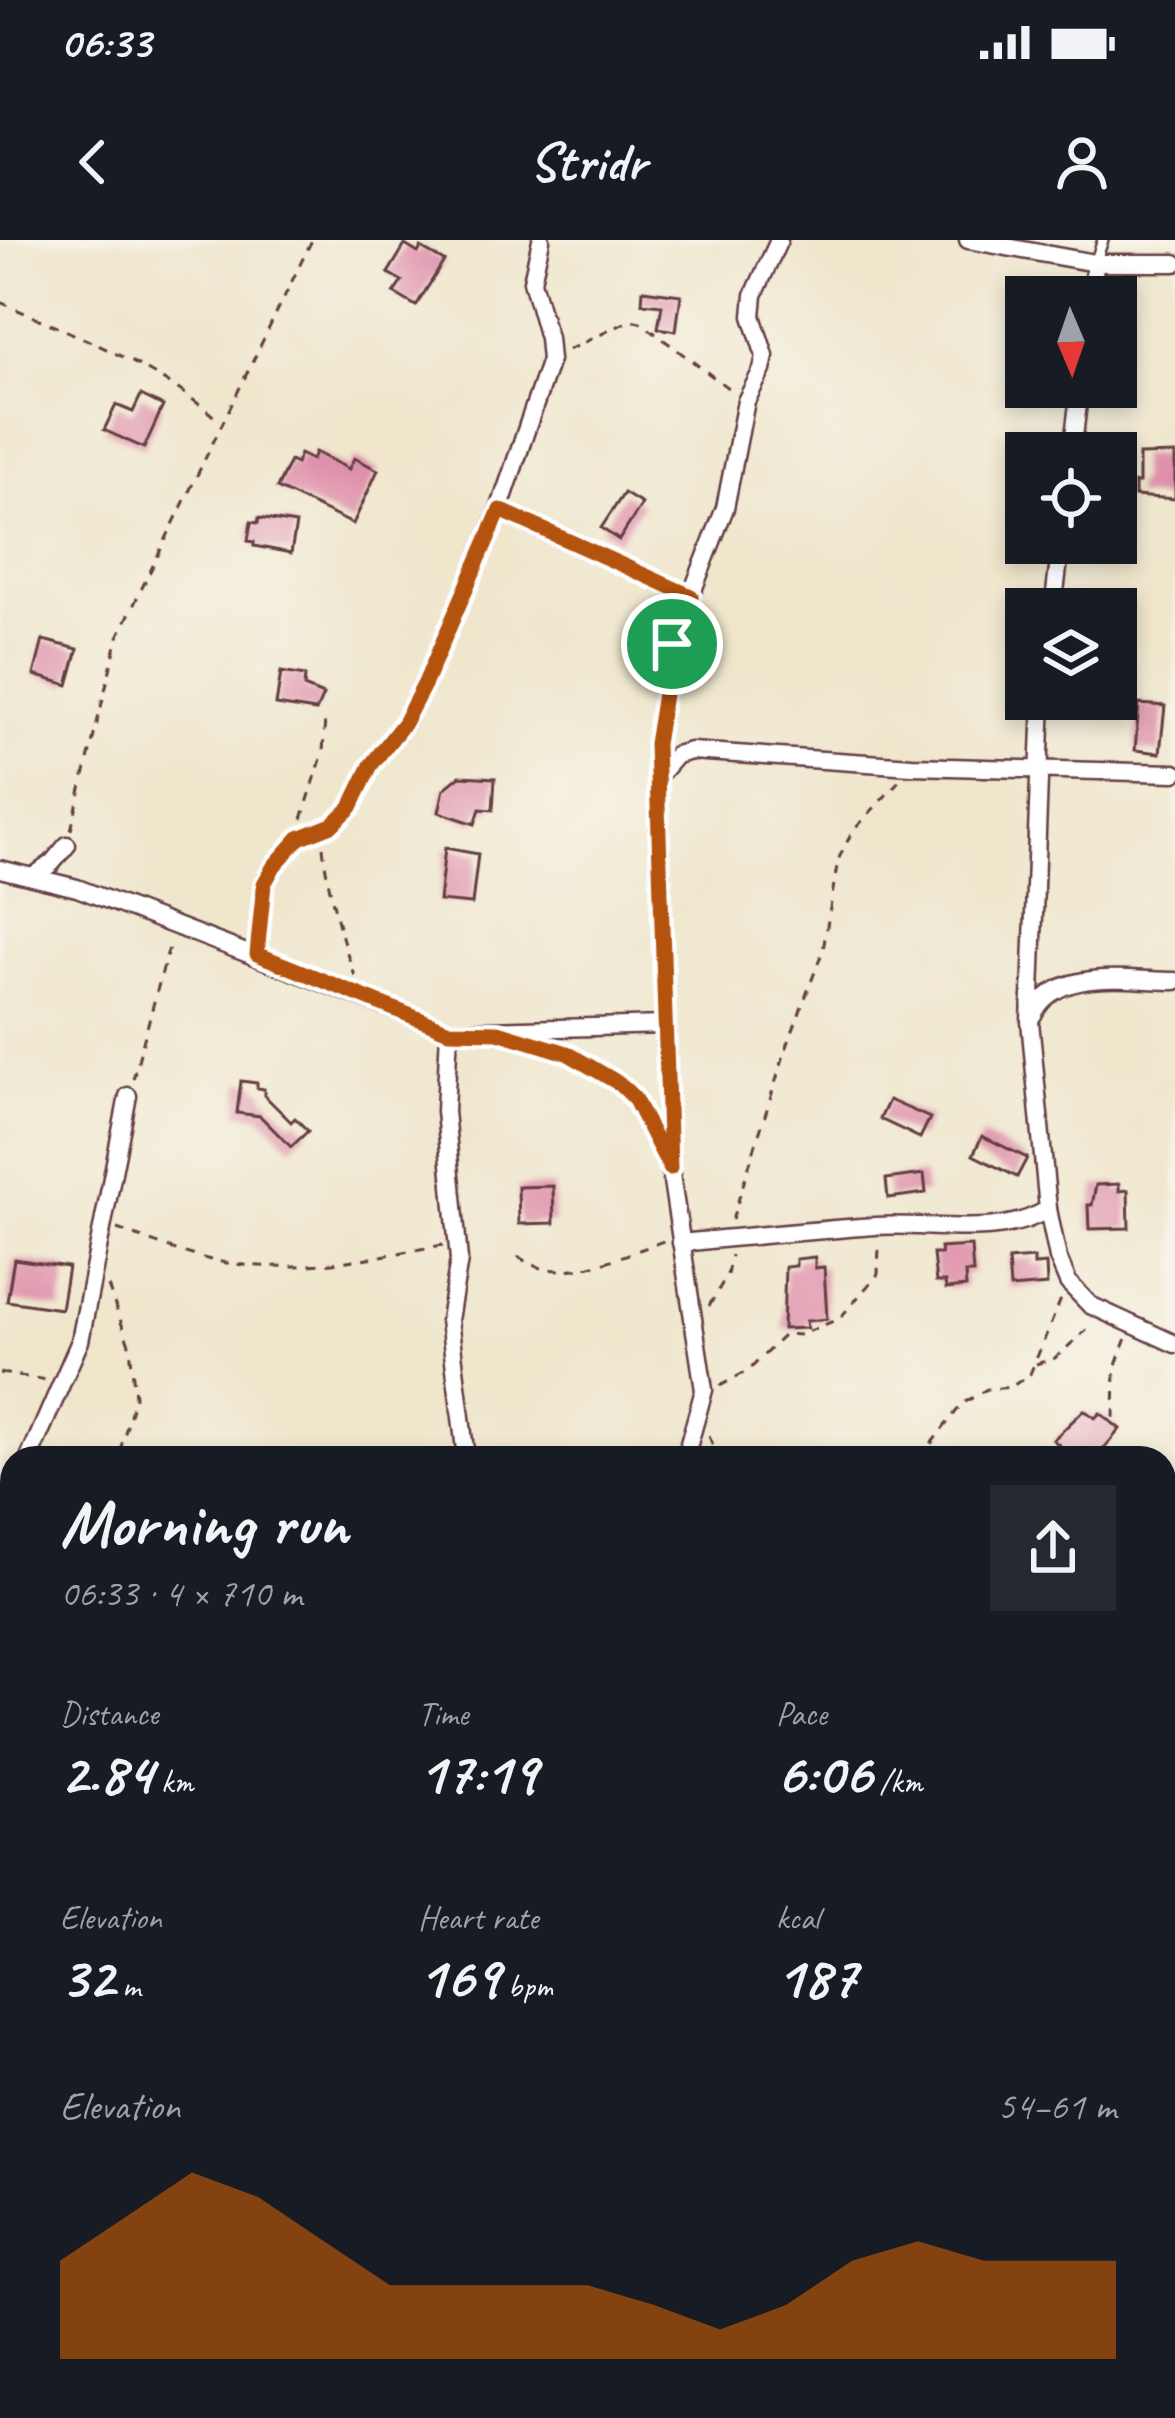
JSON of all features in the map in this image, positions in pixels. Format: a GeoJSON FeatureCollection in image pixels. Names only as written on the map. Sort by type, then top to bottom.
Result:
{"type":"FeatureCollection","features":[{"type":"Feature","properties":{"kind":"street"},"geometry":{"type":"LineString","coordinates":[[257,954],[264,884],[299,838],[332,825],[351,807],[371,765],[404,723],[425,683],[500,510],[550,360],[532,281],[542,240]]}},
{"type":"Feature","properties":{"kind":"street"},"geometry":{"type":"LineString","coordinates":[[688,1446],[704,1390],[670,1168],[656,744],[672,644],[725,508],[746,401],[762,370],[765,356],[752,316],[754,296],[778,240]]}},
{"type":"Feature","properties":{"kind":"street"},"geometry":{"type":"LineString","coordinates":[[968,240],[1095,263],[1175,263]]}},
{"type":"Feature","properties":{"kind":"street"},"geometry":{"type":"LineString","coordinates":[[1093,276],[1095,263]]}},
{"type":"Feature","properties":{"kind":"street"},"geometry":{"type":"LineString","coordinates":[[500,510],[691,596]]}},
{"type":"Feature","properties":{"kind":"street"},"geometry":{"type":"LineString","coordinates":[[1041,720],[1030,1021],[1048,1209],[1058,1258],[1068,1282],[1090,1304],[1175,1345]]}},
{"type":"Feature","properties":{"kind":"street"},"geometry":{"type":"LineString","coordinates":[[658,776],[676,755],[691,752],[913,766],[1175,773]]}},
{"type":"Feature","properties":{"kind":"street"},"geometry":{"type":"LineString","coordinates":[[34,876],[67,844]]}},
{"type":"Feature","properties":{"kind":"street"},"geometry":{"type":"LineString","coordinates":[[0,868],[176,924],[449,1031],[664,1025]]}},
{"type":"Feature","properties":{"kind":"street"},"geometry":{"type":"LineString","coordinates":[[1030,1021],[1040,999],[1059,987],[1088,981],[1175,981]]}},
{"type":"Feature","properties":{"kind":"street"},"geometry":{"type":"LineString","coordinates":[[449,1031],[445,1111],[459,1260],[449,1320],[465,1446]]}},
{"type":"Feature","properties":{"kind":"street"},"geometry":{"type":"LineString","coordinates":[[34,1446],[80,1341],[128,1096]]}},
{"type":"Feature","properties":{"kind":"street"},"geometry":{"type":"LineString","coordinates":[[680,1240],[881,1226],[986,1226],[1034,1218],[1048,1209]]}},
{"type":"Feature","properties":{"kind":"lane"},"geometry":{"type":"LineString","coordinates":[[1095,263],[1103,240]]}},
{"type":"Feature","properties":{"kind":"path"},"geometry":{"type":"LineString","coordinates":[[67,844],[118,637],[312,240]]}},
{"type":"Feature","properties":{"kind":"path"},"geometry":{"type":"LineString","coordinates":[[0,302],[155,372],[220,422]]}},
{"type":"Feature","properties":{"kind":"path"},"geometry":{"type":"LineString","coordinates":[[550,360],[631,320],[746,401]]}},
{"type":"Feature","properties":{"kind":"path"},"geometry":{"type":"LineString","coordinates":[[299,838],[303,806],[323,753],[325,717]]}},
{"type":"Feature","properties":{"kind":"path"},"geometry":{"type":"LineString","coordinates":[[709,1306],[727,1275],[785,1052],[823,950],[838,860],[852,832],[913,766]]}},
{"type":"Feature","properties":{"kind":"path"},"geometry":{"type":"LineString","coordinates":[[321,828],[327,890],[359,983]]}},
{"type":"Feature","properties":{"kind":"path"},"geometry":{"type":"LineString","coordinates":[[128,1096],[176,924]]}},
{"type":"Feature","properties":{"kind":"path"},"geometry":{"type":"LineString","coordinates":[[544,1046],[567,1053],[620,1084],[634,1098],[652,1133]]}},
{"type":"Feature","properties":{"kind":"path"},"geometry":{"type":"LineString","coordinates":[[103,1224],[209,1260],[271,1265],[370,1258],[457,1243]]}},
{"type":"Feature","properties":{"kind":"path"},"geometry":{"type":"LineString","coordinates":[[704,1390],[749,1370],[785,1334],[801,1335],[840,1318],[878,1274],[881,1226]]}},
{"type":"Feature","properties":{"kind":"path"},"geometry":{"type":"LineString","coordinates":[[518,1256],[530,1267],[561,1270],[680,1240]]}},
{"type":"Feature","properties":{"kind":"path"},"geometry":{"type":"LineString","coordinates":[[94,1269],[112,1292],[130,1347],[135,1396],[121,1446]]}},
{"type":"Feature","properties":{"kind":"path"},"geometry":{"type":"LineString","coordinates":[[929,1446],[962,1404],[987,1389],[1011,1388],[1030,1374],[1068,1282]]}},
{"type":"Feature","properties":{"kind":"path"},"geometry":{"type":"LineString","coordinates":[[1034,1364],[1055,1358],[1105,1314]]}},
{"type":"Feature","properties":{"kind":"path"},"geometry":{"type":"LineString","coordinates":[[1114,1418],[1115,1368],[1131,1324]]}},
{"type":"Feature","properties":{"kind":"path"},"geometry":{"type":"LineString","coordinates":[[0,1373],[61,1382]]}},
{"type":"Feature","properties":{"kind":"building"},"geometry":{"type":"Polygon","coordinates":[[[405,245],[444,261],[416,306],[394,293],[402,281],[388,273],[405,245]]]}},
{"type":"Feature","properties":{"kind":"building"},"geometry":{"type":"Polygon","coordinates":[[[643,290],[681,295],[676,331],[658,328],[662,305],[642,303],[643,290]]]}},
{"type":"Feature","properties":{"kind":"building"},"geometry":{"type":"Polygon","coordinates":[[[141,395],[163,406],[144,448],[104,430],[116,405],[133,412],[141,395]]]}},
{"type":"Feature","properties":{"kind":"building"},"geometry":{"type":"Polygon","coordinates":[[[315,452],[349,469],[354,458],[378,470],[353,524],[277,488],[290,461],[296,464],[300,454],[312,460],[315,452]]]}},
{"type":"Feature","properties":{"kind":"building"},"geometry":{"type":"Polygon","coordinates":[[[1175,454],[1175,499],[1137,496],[1139,455],[1175,454]]]}},
{"type":"Feature","properties":{"kind":"building"},"geometry":{"type":"Polygon","coordinates":[[[624,493],[642,504],[619,540],[601,528],[624,493]]]}},
{"type":"Feature","properties":{"kind":"building"},"geometry":{"type":"Polygon","coordinates":[[[259,518],[296,524],[291,553],[248,541],[251,522],[258,523],[259,518]]]}},
{"type":"Feature","properties":{"kind":"building"},"geometry":{"type":"Polygon","coordinates":[[[43,640],[78,649],[68,685],[34,675],[43,640]]]}},
{"type":"Feature","properties":{"kind":"building"},"geometry":{"type":"Polygon","coordinates":[[[281,672],[305,676],[304,687],[323,695],[316,711],[276,705],[281,672]]]}},
{"type":"Feature","properties":{"kind":"building"},"geometry":{"type":"Polygon","coordinates":[[[1139,704],[1165,706],[1160,753],[1135,750],[1139,704]]]}},
{"type":"Feature","properties":{"kind":"building"},"geometry":{"type":"Polygon","coordinates":[[[460,776],[495,778],[493,810],[480,809],[475,824],[439,812],[444,789],[460,776]]]}},
{"type":"Feature","properties":{"kind":"building"},"geometry":{"type":"Polygon","coordinates":[[[445,848],[478,854],[472,904],[439,901],[445,848]]]}},
{"type":"Feature","properties":{"kind":"building"},"geometry":{"type":"Polygon","coordinates":[[[241,1081],[257,1083],[291,1122],[295,1118],[308,1131],[291,1147],[260,1116],[237,1113],[241,1081]]]}},
{"type":"Feature","properties":{"kind":"building"},"geometry":{"type":"Polygon","coordinates":[[[889,1100],[930,1118],[920,1138],[880,1119],[889,1100]]]}},
{"type":"Feature","properties":{"kind":"building"},"geometry":{"type":"Polygon","coordinates":[[[982,1136],[1027,1158],[1017,1177],[973,1155],[982,1136]]]}},
{"type":"Feature","properties":{"kind":"building"},"geometry":{"type":"Polygon","coordinates":[[[924,1174],[926,1193],[888,1198],[886,1179],[924,1174]]]}},
{"type":"Feature","properties":{"kind":"building"},"geometry":{"type":"Polygon","coordinates":[[[1119,1184],[1119,1191],[1128,1190],[1129,1228],[1089,1229],[1088,1205],[1092,1205],[1096,1185],[1119,1184]]]}},
{"type":"Feature","properties":{"kind":"building"},"geometry":{"type":"Polygon","coordinates":[[[553,1186],[554,1223],[519,1224],[518,1187],[553,1186]]]}},
{"type":"Feature","properties":{"kind":"building"},"geometry":{"type":"Polygon","coordinates":[[[971,1246],[973,1273],[965,1273],[966,1287],[946,1289],[945,1282],[936,1282],[933,1254],[941,1254],[940,1248],[971,1246]]]}},
{"type":"Feature","properties":{"kind":"building"},"geometry":{"type":"Polygon","coordinates":[[[815,1257],[815,1268],[824,1267],[827,1319],[806,1321],[807,1328],[783,1329],[785,1267],[796,1266],[796,1259],[815,1257]]]}},
{"type":"Feature","properties":{"kind":"building"},"geometry":{"type":"Polygon","coordinates":[[[1034,1258],[1034,1265],[1046,1264],[1047,1285],[1010,1288],[1008,1260],[1034,1258]]]}},
{"type":"Feature","properties":{"kind":"building"},"geometry":{"type":"Polygon","coordinates":[[[14,1259],[68,1267],[61,1309],[7,1301],[14,1259]]]}},
{"type":"Feature","properties":{"kind":"building"},"geometry":{"type":"Polygon","coordinates":[[[1084,1410],[1095,1418],[1100,1413],[1120,1429],[1106,1446],[1060,1446],[1053,1440],[1084,1410]]]}},
{"type":"Feature","properties":{"kind":"route"},"geometry":{"type":"LineString","coordinates":[[500,510],[691,596],[672,644],[656,744],[670,1168],[634,1098],[620,1084],[567,1053],[498,1032],[449,1031],[257,954],[264,884],[299,838],[332,825],[351,807],[371,765],[404,723],[425,683],[500,510]]}}]}
